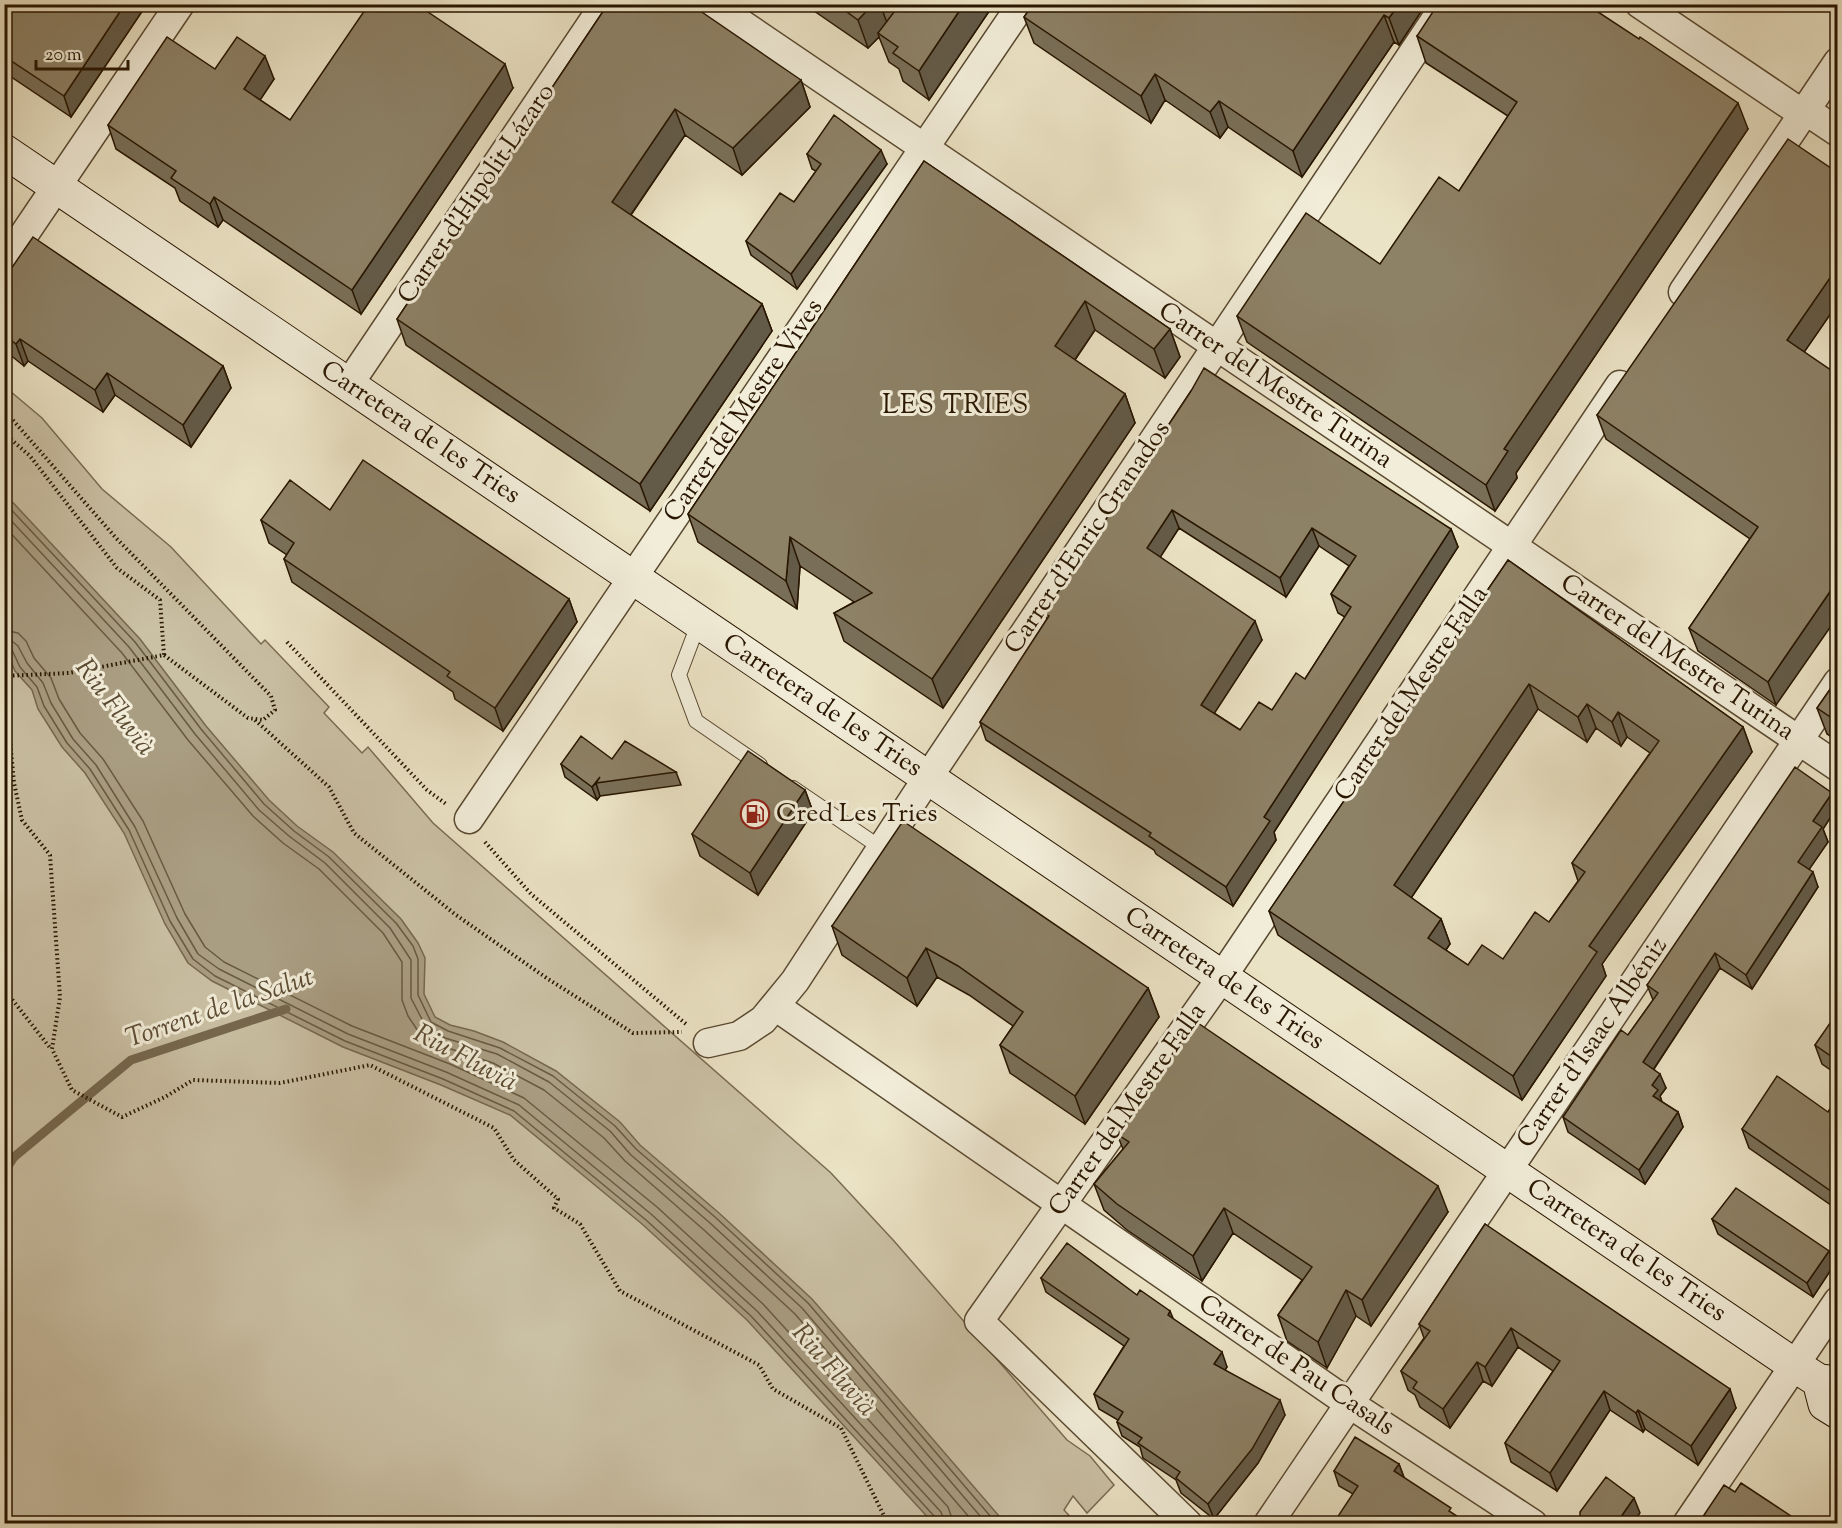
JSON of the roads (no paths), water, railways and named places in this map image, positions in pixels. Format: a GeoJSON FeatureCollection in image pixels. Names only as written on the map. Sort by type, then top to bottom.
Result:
{"type":"FeatureCollection","features":[{"type":"Feature","properties":{"kind":"street"},"geometry":{"type":"LineString","coordinates":[[4,264],[180,4]]}},
{"type":"Feature","properties":{"kind":"street","name":"Carrer d'Hipòlit Lázaro"},"geometry":{"type":"LineString","coordinates":[[349,384],[605,4]]}},
{"type":"Feature","properties":{"kind":"street","name":"Carrer del Mestre Turina"},"geometry":{"type":"LineString","coordinates":[[712,4],[1838,767]]}},
{"type":"Feature","properties":{"kind":"street","name":"Carrer del Mestre Vives"},"geometry":{"type":"LineString","coordinates":[[469,819],[1022,4]]}},
{"type":"Feature","properties":{"kind":"street","name":"Carrer d'Enric Granados"},"geometry":{"type":"LineString","coordinates":[[701,1037],[739,1036],[763,1020],[795,981],[928,777],[1446,4]]}},
{"type":"Feature","properties":{"kind":"street"},"geometry":{"type":"LineString","coordinates":[[1640,4],[1797,110],[1805,110],[1838,132]]}},
{"type":"Feature","properties":{"kind":"street"},"geometry":{"type":"LineString","coordinates":[[1665,318],[1838,62]]}},
{"type":"Feature","properties":{"kind":"street","name":"Carretera de les Tries"},"geometry":{"type":"LineString","coordinates":[[4,151],[1507,1171],[1817,1376]]}},
{"type":"Feature","properties":{"kind":"street","name":"Carrer del Mestre Falla"},"geometry":{"type":"LineString","coordinates":[[1188,1524],[979,1321],[1222,977],[1632,368]]}},
{"type":"Feature","properties":{"kind":"street","name":"Carrer d'Isaac Albéniz"},"geometry":{"type":"LineString","coordinates":[[1268,1524],[1838,682]]}},
{"type":"Feature","properties":{"kind":"street","name":"Carrer de Pau Casals"},"geometry":{"type":"LineString","coordinates":[[775,1006],[1350,1404],[1533,1524]]}},
{"type":"Feature","properties":{"kind":"street"},"geometry":{"type":"LineString","coordinates":[[1687,1524],[1817,1376],[1838,1301]]}},
{"type":"Feature","properties":{"kind":"street"},"geometry":{"type":"LineString","coordinates":[[1817,1376],[1825,1404],[1838,1412]]}},
{"type":"Feature","properties":{"kind":"lane"},"geometry":{"type":"LineString","coordinates":[[699,622],[679,675],[696,721],[881,848]]}},
{"type":"Feature","properties":{"kind":"water","name":"Riu Fluvià"},"geometry":{"type":"Polygon","coordinates":[[[5,494],[140,639],[206,726],[269,800],[297,826],[333,852],[401,919],[418,943],[425,958],[424,994],[435,1017],[450,1025],[503,1042],[556,1071],[620,1122],[640,1145],[719,1213],[812,1299],[1005,1523],[933,1523],[747,1320],[642,1224],[510,1115],[343,1047],[212,981],[188,963],[165,924],[124,833],[85,773],[62,747],[38,709],[32,690],[15,671],[5,648],[5,494]]]}},
{"type":"Feature","properties":{"kind":"waterway","name":"Torrent de la Salut"},"geometry":{"type":"LineString","coordinates":[[4,1172],[14,1157],[131,1060],[286,1009]]}},
{"type":"Feature","properties":{"kind":"place","name":"Cred Les Tries"},"geometry":{"type":"Point","coordinates":[755,814]}},
{"type":"Feature","properties":{"kind":"district","name":"LES TRIES"},"geometry":{"type":"Point","coordinates":[956,406]}}]}
